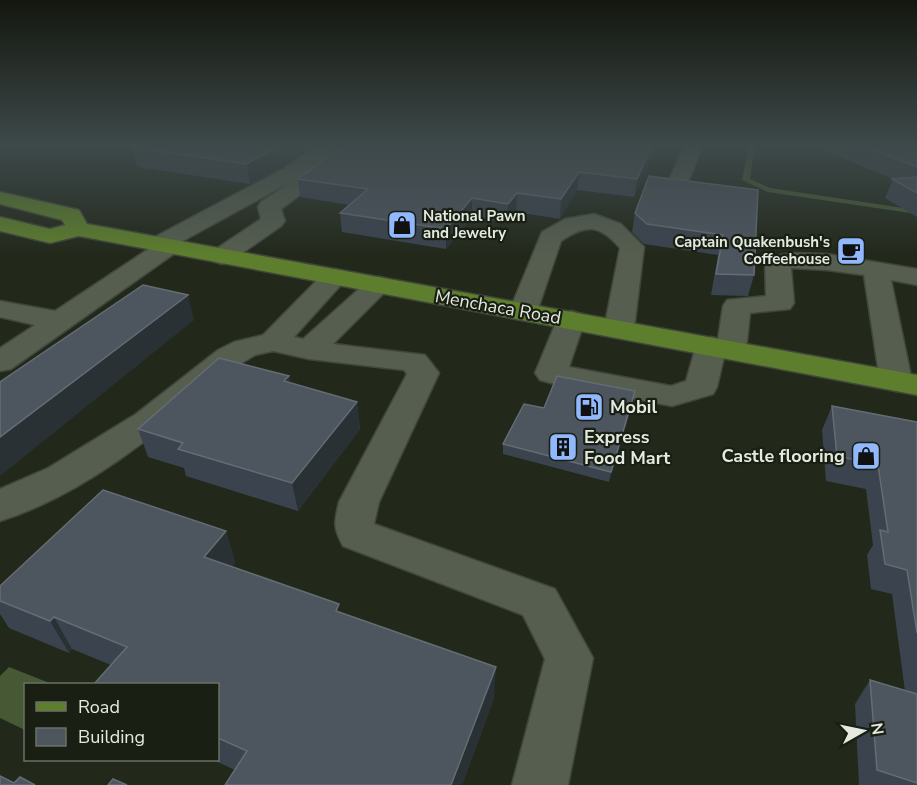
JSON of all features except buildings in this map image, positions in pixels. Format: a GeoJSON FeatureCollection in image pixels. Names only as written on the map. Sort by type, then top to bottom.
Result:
{"type":"FeatureCollection","features":[{"type":"Feature","properties":{"kind":"main road","name":"Menchaca Road"},"geometry":{"type":"LineString","coordinates":[[0,198],[71,215],[79,229]]}},
{"type":"Feature","properties":{"kind":"main road","name":"Menchaca Road"},"geometry":{"type":"LineString","coordinates":[[0,224],[50,236],[79,229],[906,383]]}},
{"type":"Feature","properties":{"kind":"lane"},"geometry":{"type":"LineString","coordinates":[[0,362],[193,223],[277,182]]}},
{"type":"Feature","properties":{"kind":"lane"},"geometry":{"type":"LineString","coordinates":[[222,256],[273,221],[269,207],[305,182]]}},
{"type":"Feature","properties":{"kind":"lane"},"geometry":{"type":"LineString","coordinates":[[523,312],[550,237],[582,220],[600,222],[620,231],[632,247],[619,329]]}},
{"type":"Feature","properties":{"kind":"lane"},"geometry":{"type":"LineString","coordinates":[[571,320],[551,373],[672,396],[701,387],[721,348],[736,306],[780,303],[778,262],[789,259],[816,261],[917,277]]}},
{"type":"Feature","properties":{"kind":"lane"},"geometry":{"type":"LineString","coordinates":[[876,271],[906,383]]}},
{"type":"Feature","properties":{"kind":"lane"},"geometry":{"type":"LineString","coordinates":[[291,346],[335,277]]}},
{"type":"Feature","properties":{"kind":"lane"},"geometry":{"type":"LineString","coordinates":[[291,346],[379,285]]}},
{"type":"Feature","properties":{"kind":"lane"},"geometry":{"type":"LineString","coordinates":[[0,309],[59,321]]}},
{"type":"Feature","properties":{"kind":"lane"},"geometry":{"type":"LineString","coordinates":[[0,507],[60,478],[148,422],[229,357],[245,348],[291,346],[414,362],[423,374],[359,502],[354,524],[358,535],[539,602],[569,658],[540,785]]}},
{"type":"Feature","properties":{"kind":"shaded area"},"geometry":{"type":"Polygon","coordinates":[[[9,667],[49,683],[24,683],[24,730],[0,718],[0,676],[9,667]]]}},
{"type":"Feature","properties":{"kind":"waterway"},"geometry":{"type":"LineString","coordinates":[[750,182],[768,190],[917,212]]}},
{"type":"Feature","properties":{"kind":"place","name":"National Pawn and Jewelry"},"geometry":{"type":"Point","coordinates":[402,225]}},
{"type":"Feature","properties":{"kind":"place","name":"Captain Quakenbush's Coffeehouse"},"geometry":{"type":"Point","coordinates":[851,251]}},
{"type":"Feature","properties":{"kind":"place","name":"Mobil"},"geometry":{"type":"Point","coordinates":[589,407]}},
{"type":"Feature","properties":{"kind":"place","name":"Express Food Mart"},"geometry":{"type":"Point","coordinates":[563,447]}},
{"type":"Feature","properties":{"kind":"place","name":"Castle flooring"},"geometry":{"type":"Point","coordinates":[866,456]}}]}
